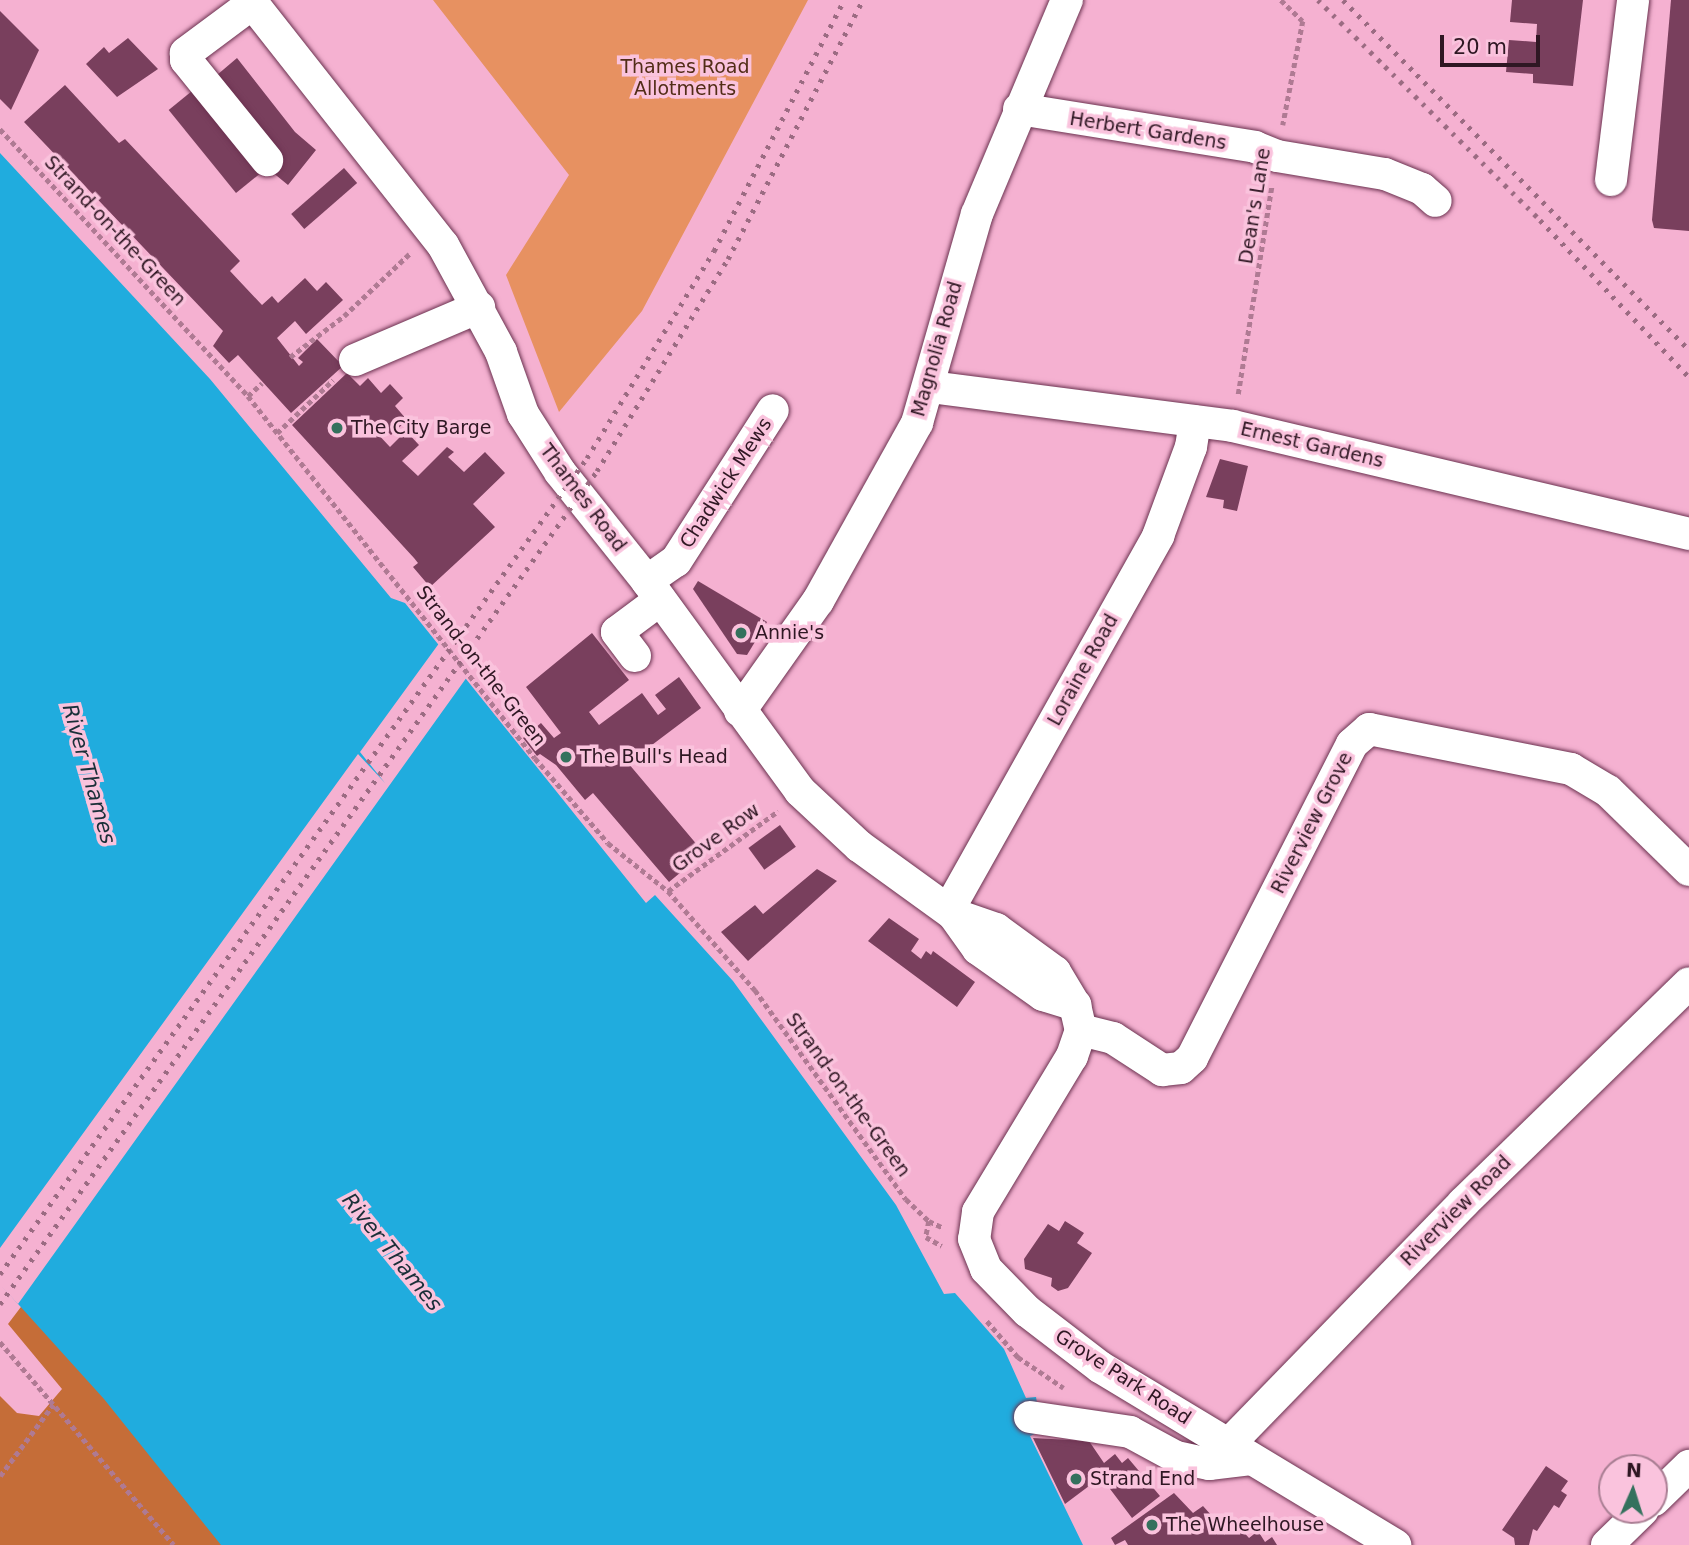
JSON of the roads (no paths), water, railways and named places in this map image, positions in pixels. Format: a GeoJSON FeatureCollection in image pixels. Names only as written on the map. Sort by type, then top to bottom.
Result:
{"type":"FeatureCollection","features":[{"type":"Feature","properties":{"kind":"street","name":"Magnolia Road"},"geometry":{"type":"LineString","coordinates":[[740,711],[818,601],[888,478],[930,387],[967,245],[1019,109],[1067,0]]}},
{"type":"Feature","properties":{"kind":"street"},"geometry":{"type":"LineString","coordinates":[[1611,180],[1633,0]]}},
{"type":"Feature","properties":{"kind":"street"},"geometry":{"type":"LineString","coordinates":[[251,2],[186,53],[186,60],[267,160]]}},
{"type":"Feature","properties":{"kind":"street","name":"Thames Road"},"geometry":{"type":"LineString","coordinates":[[251,2],[443,245],[478,307],[515,382],[523,414],[560,472],[654,591],[800,792],[828,819],[951,911],[996,929],[1055,972],[1078,1018]]}},
{"type":"Feature","properties":{"kind":"street","name":"Herbert Gardens"},"geometry":{"type":"LineString","coordinates":[[1019,109],[1255,147],[1277,156],[1385,174],[1422,189],[1436,201]]}},
{"type":"Feature","properties":{"kind":"street"},"geometry":{"type":"LineString","coordinates":[[355,360],[478,307]]}},
{"type":"Feature","properties":{"kind":"street","name":"Ernest Gardens"},"geometry":{"type":"LineString","coordinates":[[930,387],[977,396],[1233,426],[1689,534]]}},
{"type":"Feature","properties":{"kind":"street","name":"Chadwick Mews"},"geometry":{"type":"LineString","coordinates":[[635,656],[617,632],[654,591],[676,561],[773,410]]}},
{"type":"Feature","properties":{"kind":"street","name":"Loraine Road"},"geometry":{"type":"LineString","coordinates":[[951,911],[1158,536],[1191,447],[1195,421]]}},
{"type":"Feature","properties":{"kind":"street","name":"Riverview Grove"},"geometry":{"type":"LineString","coordinates":[[1078,1018],[1162,1069],[1181,1068],[1192,1058],[1352,744],[1369,729],[1571,769],[1608,791],[1689,870]]}},
{"type":"Feature","properties":{"kind":"street","name":"Riverview Road"},"geometry":{"type":"LineString","coordinates":[[1240,1452],[1463,1203],[1689,983]]}},
{"type":"Feature","properties":{"kind":"street","name":"Grove Park Road"},"geometry":{"type":"LineString","coordinates":[[1078,1018],[1072,1056],[986,1195],[974,1226],[976,1249],[998,1282],[1064,1340],[1240,1452],[1395,1545]]}},
{"type":"Feature","properties":{"kind":"street"},"geometry":{"type":"LineString","coordinates":[[1030,1417],[1130,1432],[1176,1457],[1209,1464],[1240,1452]]}},
{"type":"Feature","properties":{"kind":"street"},"geometry":{"type":"LineString","coordinates":[[1668,1486],[1689,1466]]}},
{"type":"Feature","properties":{"kind":"street"},"geometry":{"type":"LineString","coordinates":[[1607,1545],[1629,1524]]}},
{"type":"Feature","properties":{"kind":"water","name":"River Thames"},"geometry":{"type":"Polygon","coordinates":[[[0,153],[210,379],[391,598],[405,603],[646,903],[655,895],[733,981],[896,1205],[944,1294],[955,1293],[1004,1349],[1026,1398],[1036,1397],[1042,1431],[1030,1436],[1083,1545],[221,1545],[104,1399],[0,1284],[0,153]]]}},
{"type":"Feature","properties":{"kind":"railway"},"geometry":{"type":"LineString","coordinates":[[0,1274],[587,458],[714,251],[844,0]]}},
{"type":"Feature","properties":{"kind":"railway"},"geometry":{"type":"LineString","coordinates":[[0,1304],[597,471],[728,259],[863,0]]}},
{"type":"Feature","properties":{"kind":"railway"},"geometry":{"type":"LineString","coordinates":[[1318,0],[1540,220],[1689,377]]}},
{"type":"Feature","properties":{"kind":"railway"},"geometry":{"type":"LineString","coordinates":[[1343,0],[1689,350]]}},
{"type":"Feature","properties":{"kind":"place","name":"The City Barge"},"geometry":{"type":"Point","coordinates":[337,428]}},
{"type":"Feature","properties":{"kind":"place","name":"Annie's"},"geometry":{"type":"Point","coordinates":[741,633]}},
{"type":"Feature","properties":{"kind":"place","name":"The Bull's Head"},"geometry":{"type":"Point","coordinates":[566,757]}},
{"type":"Feature","properties":{"kind":"place","name":"Strand End"},"geometry":{"type":"Point","coordinates":[1076,1479]}},
{"type":"Feature","properties":{"kind":"place","name":"The Wheelhouse"},"geometry":{"type":"Point","coordinates":[1152,1525]}},
{"type":"Feature","properties":{"kind":"park label","name":"Thames Road Allotments"},"geometry":{"type":"Point","coordinates":[685,78]}}]}
